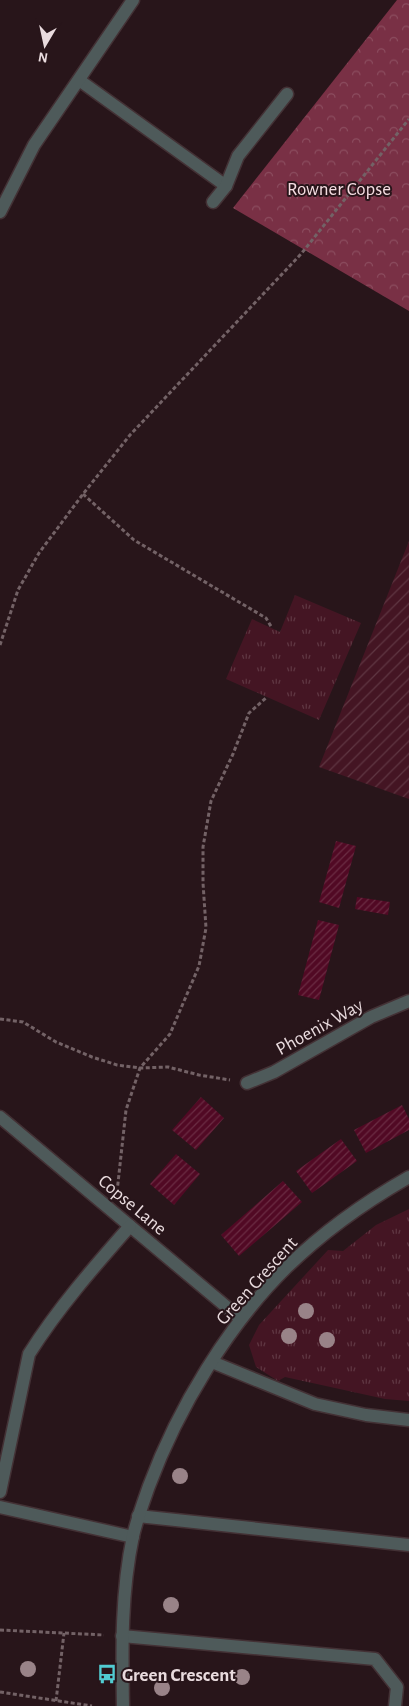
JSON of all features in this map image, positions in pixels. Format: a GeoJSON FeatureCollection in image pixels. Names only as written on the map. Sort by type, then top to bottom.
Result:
{"type":"FeatureCollection","features":[{"type":"Feature","properties":{"kind":"street"},"geometry":{"type":"LineString","coordinates":[[0,212],[34,145],[134,0]]}},
{"type":"Feature","properties":{"kind":"street"},"geometry":{"type":"LineString","coordinates":[[79,80],[226,186]]}},
{"type":"Feature","properties":{"kind":"street"},"geometry":{"type":"LineString","coordinates":[[213,202],[226,186],[238,156],[287,94]]}},
{"type":"Feature","properties":{"kind":"street","name":"Phoenix Way"},"geometry":{"type":"LineString","coordinates":[[247,1082],[274,1072],[371,1017],[409,1001]]}},
{"type":"Feature","properties":{"kind":"street","name":"Copse Lane"},"geometry":{"type":"LineString","coordinates":[[0,1117],[241,1319]]}},
{"type":"Feature","properties":{"kind":"street","name":"Green Crescent"},"geometry":{"type":"LineString","coordinates":[[123,1706],[122,1636],[124,1594],[133,1538],[138,1516],[162,1453],[183,1410],[241,1319],[287,1267],[337,1224],[387,1189],[409,1177]]}},
{"type":"Feature","properties":{"kind":"street"},"geometry":{"type":"LineString","coordinates":[[0,1492],[29,1354],[39,1337],[79,1285],[130,1226]]}},
{"type":"Feature","properties":{"kind":"street"},"geometry":{"type":"LineString","coordinates":[[212,1362],[316,1404],[366,1415],[409,1420]]}},
{"type":"Feature","properties":{"kind":"street"},"geometry":{"type":"LineString","coordinates":[[0,1507],[133,1538]]}},
{"type":"Feature","properties":{"kind":"street"},"geometry":{"type":"LineString","coordinates":[[138,1516],[409,1545]]}},
{"type":"Feature","properties":{"kind":"street"},"geometry":{"type":"LineString","coordinates":[[122,1636],[376,1659],[396,1687],[395,1706]]}},
{"type":"Feature","properties":{"kind":"path"},"geometry":{"type":"LineString","coordinates":[[0,645],[18,590],[40,553],[83,494],[130,435],[301,254],[409,119]]}},
{"type":"Feature","properties":{"kind":"path"},"geometry":{"type":"LineString","coordinates":[[83,494],[134,540],[266,618],[272,628]]}},
{"type":"Feature","properties":{"kind":"path"},"geometry":{"type":"LineString","coordinates":[[114,1213],[126,1110],[140,1068],[170,1034],[199,966],[206,928],[202,883],[203,847],[211,801],[233,754],[249,713],[268,698]]}},
{"type":"Feature","properties":{"kind":"path"},"geometry":{"type":"LineString","coordinates":[[0,1019],[23,1022],[56,1042],[117,1065],[140,1068],[168,1067],[199,1075],[247,1082]]}},
{"type":"Feature","properties":{"kind":"path"},"geometry":{"type":"LineString","coordinates":[[0,1630],[122,1636]]}},
{"type":"Feature","properties":{"kind":"path"},"geometry":{"type":"LineString","coordinates":[[56,1701],[64,1633]]}},
{"type":"Feature","properties":{"kind":"path"},"geometry":{"type":"LineString","coordinates":[[0,1692],[92,1706]]}},
{"type":"Feature","properties":{"kind":"green space","name":"Rowner Copse"},"geometry":{"type":"Polygon","coordinates":[[[397,0],[409,0],[409,311],[233,208],[397,0]]]}},
{"type":"Feature","properties":{"kind":"green space"},"geometry":{"type":"Polygon","coordinates":[[[409,541],[409,799],[319,767],[409,541]]]}},
{"type":"Feature","properties":{"kind":"green space"},"geometry":{"type":"Polygon","coordinates":[[[295,595],[361,623],[319,720],[226,679],[252,619],[280,632],[295,595]]]}},
{"type":"Feature","properties":{"kind":"green space"},"geometry":{"type":"Polygon","coordinates":[[[409,1209],[409,1401],[385,1399],[285,1377],[278,1381],[256,1367],[249,1345],[259,1325],[328,1250],[343,1251],[376,1225],[409,1209]]]}},
{"type":"Feature","properties":{"kind":"building"},"geometry":{"type":"Polygon","coordinates":[[[336,841],[356,846],[339,908],[319,902],[336,841]]]}},
{"type":"Feature","properties":{"kind":"building"},"geometry":{"type":"Polygon","coordinates":[[[357,897],[390,902],[388,915],[355,909],[357,897]]]}},
{"type":"Feature","properties":{"kind":"building"},"geometry":{"type":"Polygon","coordinates":[[[318,920],[339,925],[319,1000],[298,995],[318,920]]]}},
{"type":"Feature","properties":{"kind":"building"},"geometry":{"type":"Polygon","coordinates":[[[201,1097],[224,1118],[196,1150],[172,1130],[201,1097]]]}},
{"type":"Feature","properties":{"kind":"building"},"geometry":{"type":"Polygon","coordinates":[[[402,1105],[409,1119],[409,1130],[366,1153],[354,1130],[402,1105]]]}},
{"type":"Feature","properties":{"kind":"building"},"geometry":{"type":"Polygon","coordinates":[[[341,1139],[357,1161],[312,1193],[296,1171],[341,1139]]]}},
{"type":"Feature","properties":{"kind":"building"},"geometry":{"type":"Polygon","coordinates":[[[176,1154],[200,1174],[174,1205],[150,1184],[176,1154]]]}},
{"type":"Feature","properties":{"kind":"building"},"geometry":{"type":"Polygon","coordinates":[[[283,1181],[302,1202],[239,1256],[221,1235],[283,1181]]]}},
{"type":"Feature","properties":{"kind":"place","name":"Green Crescent"},"geometry":{"type":"Point","coordinates":[107,1674]}}]}
